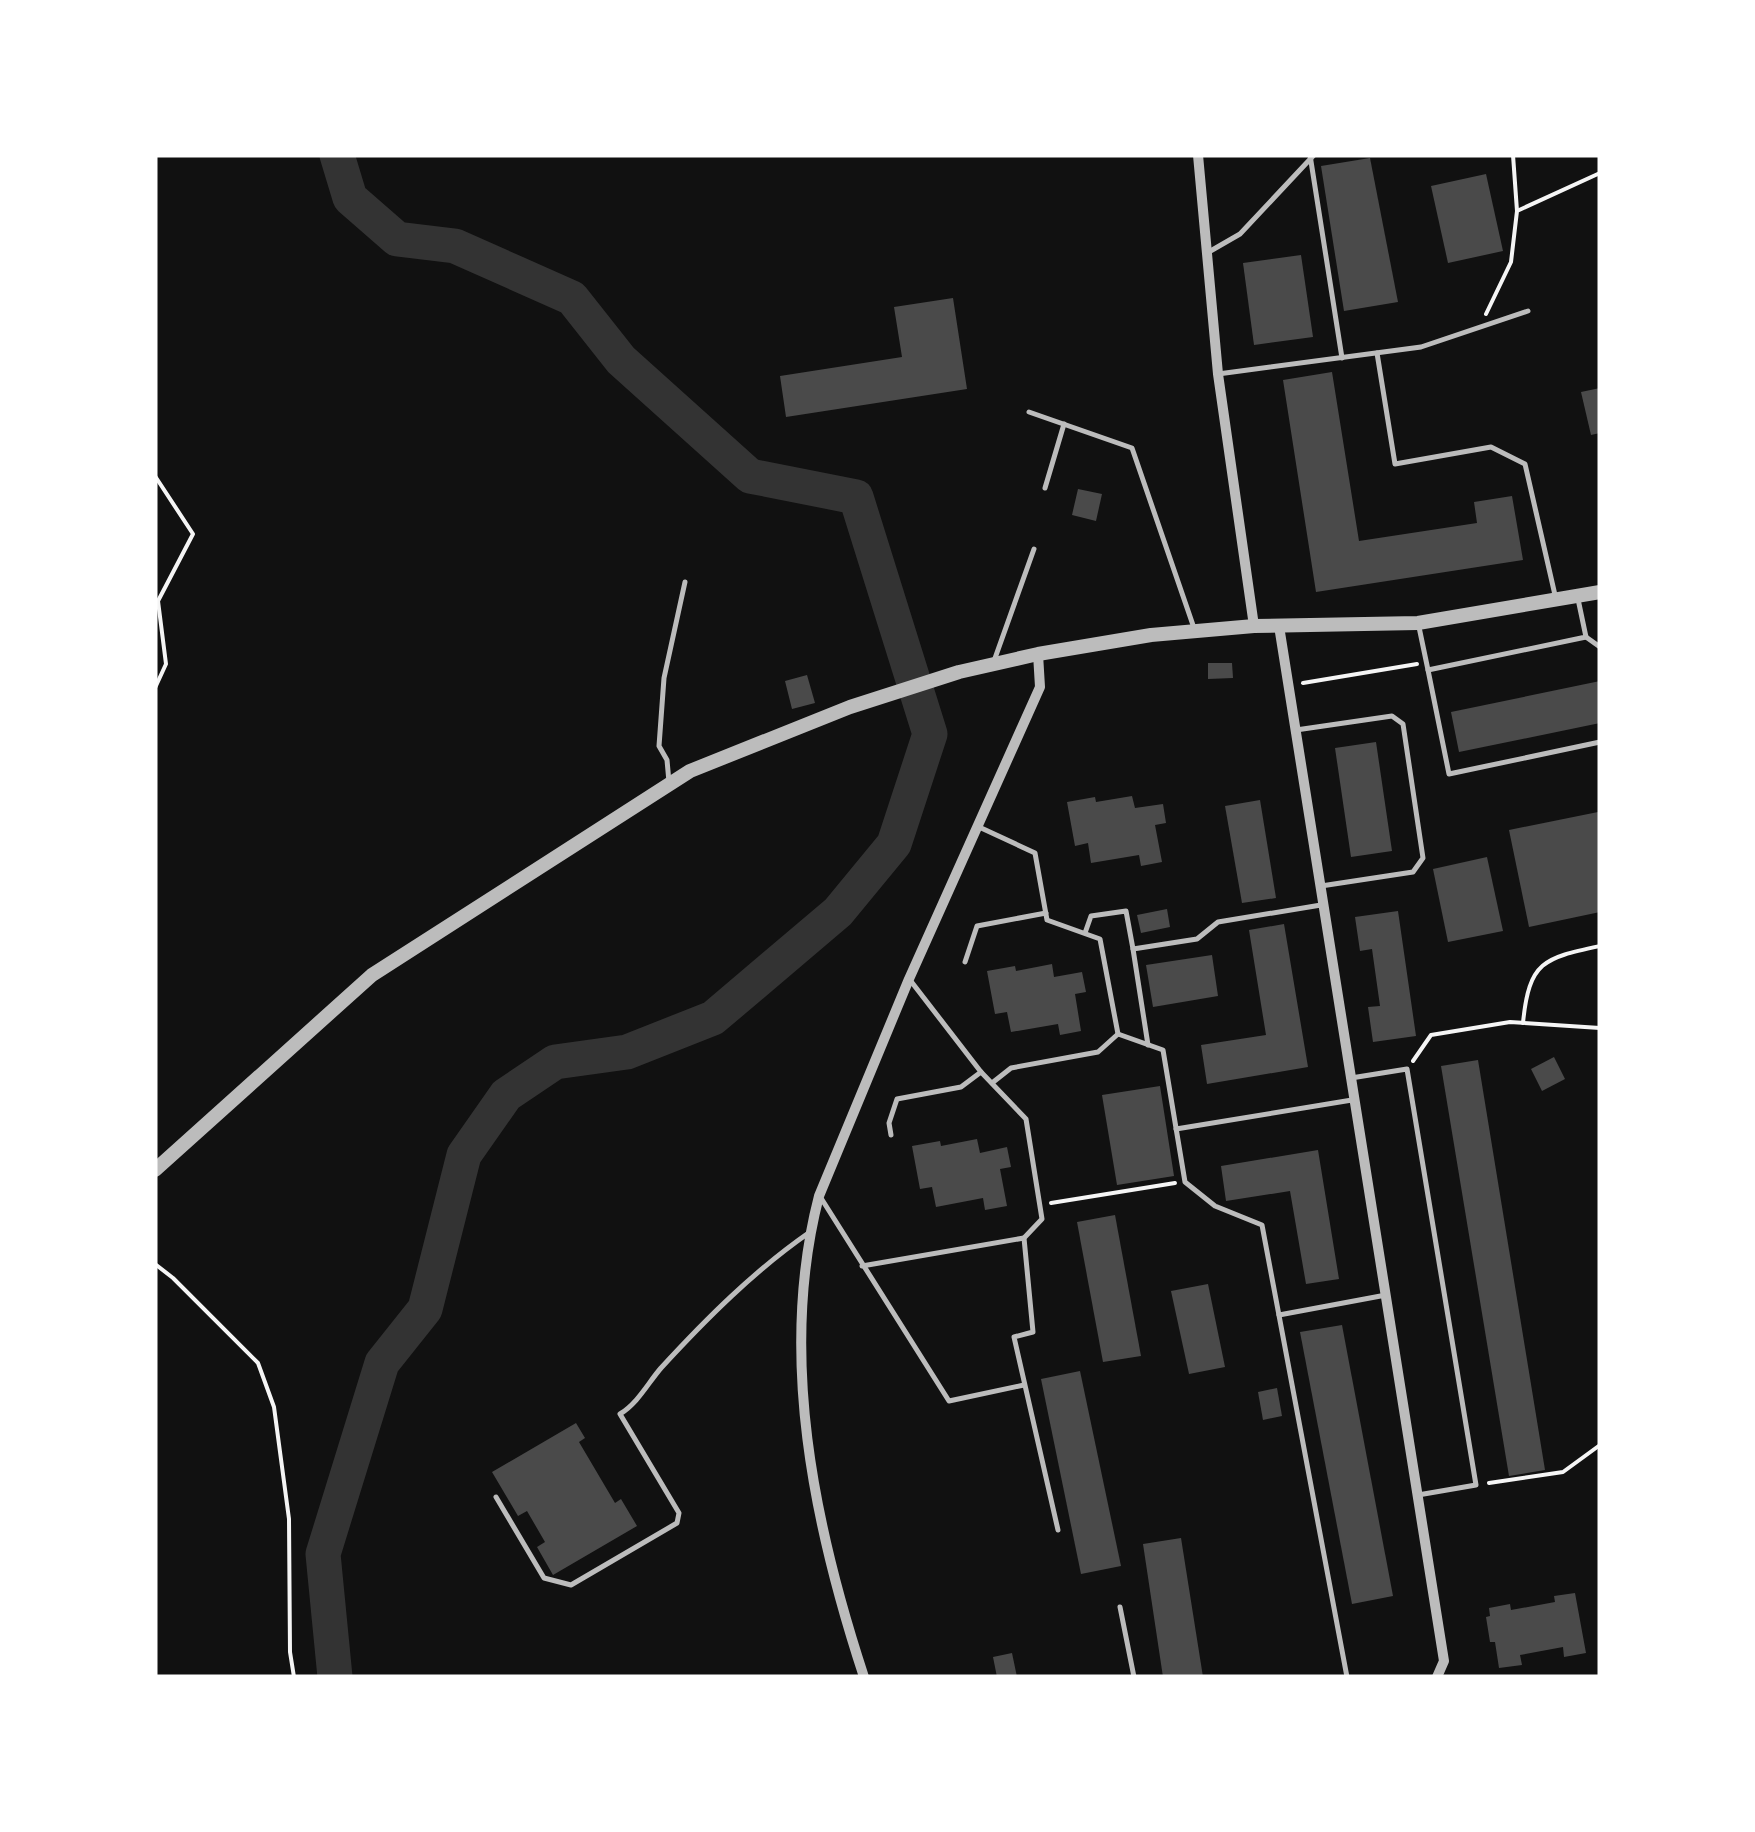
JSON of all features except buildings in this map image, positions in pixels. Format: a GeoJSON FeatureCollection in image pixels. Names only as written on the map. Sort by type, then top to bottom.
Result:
{"type":"FeatureCollection","features":[{"type":"Feature","properties":{"kind":"street"},"geometry":{"type":"LineString","coordinates":[[1198,155],[1218,374],[1254,626]]}},
{"type":"Feature","properties":{"kind":"street"},"geometry":{"type":"LineString","coordinates":[[155,1170],[372,975],[690,772],[850,707],[959,672],[1151,635],[1254,626],[1418,623],[1600,592]]}},
{"type":"Feature","properties":{"kind":"street"},"geometry":{"type":"LineString","coordinates":[[1280,626],[1444,1661],[1437,1677]]}},
{"type":"Feature","properties":{"kind":"street"},"geometry":{"type":"LineString","coordinates":[[864,1677],[839,1600],[808,1459],[803,1321],[810,1232],[820,1196],[910,979],[1040,687],[1038,654]]}},
{"type":"Feature","properties":{"kind":"lane"},"geometry":{"type":"LineString","coordinates":[[1206,254],[1240,234],[1311,158]]}},
{"type":"Feature","properties":{"kind":"lane"},"geometry":{"type":"LineString","coordinates":[[1311,158],[1342,358]]}},
{"type":"Feature","properties":{"kind":"lane"},"geometry":{"type":"LineString","coordinates":[[1218,374],[1421,347],[1528,311]]}},
{"type":"Feature","properties":{"kind":"lane"},"geometry":{"type":"LineString","coordinates":[[1376,353],[1395,464],[1492,447],[1524,464],[1556,600]]}},
{"type":"Feature","properties":{"kind":"lane"},"geometry":{"type":"LineString","coordinates":[[1029,412],[1132,448],[1195,631]]}},
{"type":"Feature","properties":{"kind":"lane"},"geometry":{"type":"LineString","coordinates":[[1045,488],[1064,424]]}},
{"type":"Feature","properties":{"kind":"lane"},"geometry":{"type":"LineString","coordinates":[[993,664],[1034,549]]}},
{"type":"Feature","properties":{"kind":"lane"},"geometry":{"type":"LineString","coordinates":[[670,785],[667,760],[659,746],[660,728],[664,678],[685,582]]}},
{"type":"Feature","properties":{"kind":"lane"},"geometry":{"type":"LineString","coordinates":[[1577,596],[1586,637],[1600,648]]}},
{"type":"Feature","properties":{"kind":"lane"},"geometry":{"type":"LineString","coordinates":[[1418,623],[1450,774],[1600,742]]}},
{"type":"Feature","properties":{"kind":"lane"},"geometry":{"type":"LineString","coordinates":[[1428,670],[1586,637]]}},
{"type":"Feature","properties":{"kind":"lane"},"geometry":{"type":"LineString","coordinates":[[1296,730],[1392,716],[1403,724],[1423,858],[1413,872],[1321,886]]}},
{"type":"Feature","properties":{"kind":"lane"},"geometry":{"type":"LineString","coordinates":[[978,826],[1035,853],[1048,920],[1100,938],[1118,1034]]}},
{"type":"Feature","properties":{"kind":"lane"},"geometry":{"type":"LineString","coordinates":[[1133,950],[1196,939],[1218,922],[1324,904]]}},
{"type":"Feature","properties":{"kind":"lane"},"geometry":{"type":"LineString","coordinates":[[1085,934],[1091,916],[1126,910],[1148,1045]]}},
{"type":"Feature","properties":{"kind":"lane"},"geometry":{"type":"LineString","coordinates":[[965,962],[978,926],[1046,913]]}},
{"type":"Feature","properties":{"kind":"lane"},"geometry":{"type":"LineString","coordinates":[[862,1266],[1024,1238],[1042,1220],[1026,1119],[980,1072],[910,979]]}},
{"type":"Feature","properties":{"kind":"lane"},"geometry":{"type":"LineString","coordinates":[[1118,1034],[1163,1050],[1184,1182],[1214,1206],[1262,1225],[1347,1677]]}},
{"type":"Feature","properties":{"kind":"lane"},"geometry":{"type":"LineString","coordinates":[[992,1083],[1011,1068],[1098,1052],[1118,1034]]}},
{"type":"Feature","properties":{"kind":"lane"},"geometry":{"type":"LineString","coordinates":[[1352,1078],[1408,1069],[1476,1486],[1418,1495]]}},
{"type":"Feature","properties":{"kind":"lane"},"geometry":{"type":"LineString","coordinates":[[891,1135],[888,1122],[897,1098],[961,1087],[980,1072]]}},
{"type":"Feature","properties":{"kind":"lane"},"geometry":{"type":"LineString","coordinates":[[1176,1129],[1355,1100]]}},
{"type":"Feature","properties":{"kind":"lane"},"geometry":{"type":"LineString","coordinates":[[820,1196],[950,1401],[1024,1385]]}},
{"type":"Feature","properties":{"kind":"lane"},"geometry":{"type":"LineString","coordinates":[[496,1497],[544,1578],[571,1585],[677,1523],[679,1513],[620,1414],[660,1368],[771,1259],[810,1232]]}},
{"type":"Feature","properties":{"kind":"lane"},"geometry":{"type":"LineString","coordinates":[[1024,1238],[1033,1332],[1014,1338],[1058,1530]]}},
{"type":"Feature","properties":{"kind":"lane"},"geometry":{"type":"LineString","coordinates":[[1279,1315],[1386,1295]]}},
{"type":"Feature","properties":{"kind":"lane"},"geometry":{"type":"LineString","coordinates":[[1120,1606],[1134,1677]]}},
{"type":"Feature","properties":{"kind":"path"},"geometry":{"type":"LineString","coordinates":[[1480,325],[1511,262],[1517,211],[1513,155]]}},
{"type":"Feature","properties":{"kind":"path"},"geometry":{"type":"LineString","coordinates":[[1517,211],[1600,173]]}},
{"type":"Feature","properties":{"kind":"path"},"geometry":{"type":"LineString","coordinates":[[155,476],[194,534],[158,601],[166,664],[155,688]]}},
{"type":"Feature","properties":{"kind":"path"},"geometry":{"type":"LineString","coordinates":[[1523,1023],[1529,986],[1544,962],[1556,955],[1600,946]]}},
{"type":"Feature","properties":{"kind":"path"},"geometry":{"type":"LineString","coordinates":[[1408,1069],[1432,1035],[1510,1022],[1600,1028]]}},
{"type":"Feature","properties":{"kind":"path"},"geometry":{"type":"LineString","coordinates":[[1040,1205],[1184,1182]]}},
{"type":"Feature","properties":{"kind":"path"},"geometry":{"type":"LineString","coordinates":[[155,1264],[258,1363],[274,1408],[289,1519],[290,1652],[294,1677]]}},
{"type":"Feature","properties":{"kind":"path"},"geometry":{"type":"LineString","coordinates":[[1476,1486],[1564,1472],[1600,1445]]}},
{"type":"Feature","properties":{"kind":"waterway"},"geometry":{"type":"LineString","coordinates":[[335,1677],[323,1554],[382,1363],[425,1309],[464,1155],[506,1095],[555,1062],[627,1052],[713,1018],[838,912],[894,844],[930,734],[856,497],[750,476],[621,360],[572,298],[455,246],[397,239],[350,198],[337,155]]}}]}
